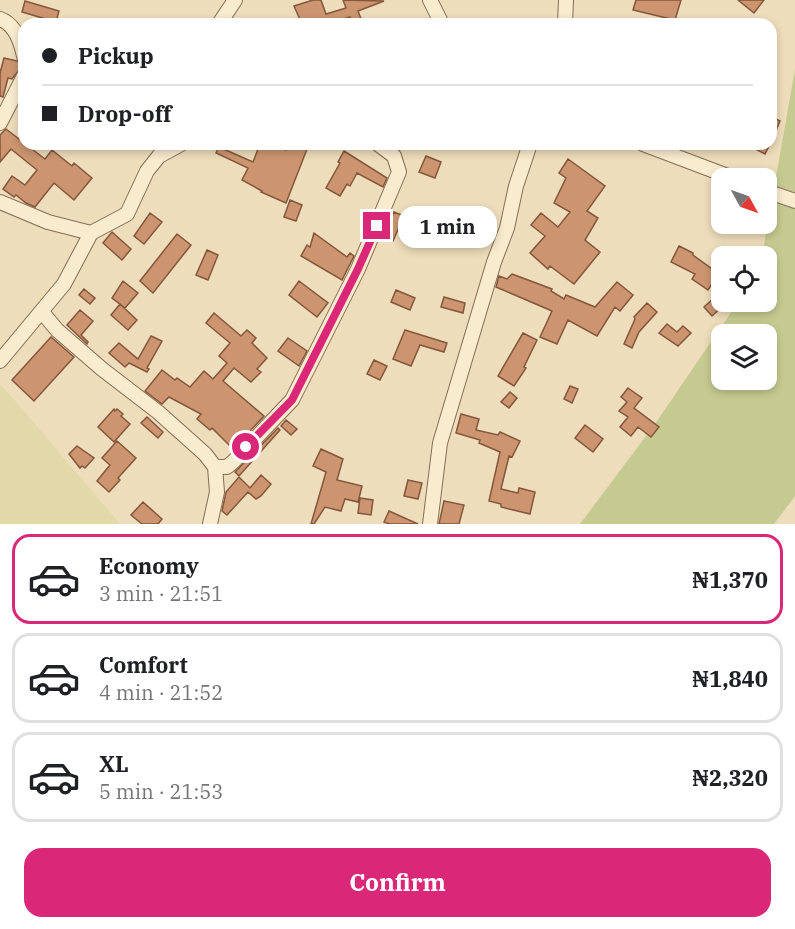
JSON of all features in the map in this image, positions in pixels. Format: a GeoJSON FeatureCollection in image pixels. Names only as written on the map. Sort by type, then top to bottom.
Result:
{"type":"FeatureCollection","features":[{"type":"Feature","properties":{"kind":"street"},"geometry":{"type":"LineString","coordinates":[[223,18],[235,0]]}},
{"type":"Feature","properties":{"kind":"street"},"geometry":{"type":"LineString","coordinates":[[430,0],[439,18]]}},
{"type":"Feature","properties":{"kind":"street"},"geometry":{"type":"LineString","coordinates":[[565,18],[566,0]]}},
{"type":"Feature","properties":{"kind":"street"},"geometry":{"type":"LineString","coordinates":[[0,19],[5,20],[18,37]]}},
{"type":"Feature","properties":{"kind":"street"},"geometry":{"type":"LineString","coordinates":[[0,123],[18,88]]}},
{"type":"Feature","properties":{"kind":"street"},"geometry":{"type":"LineString","coordinates":[[0,361],[64,284],[91,233],[127,214],[147,171],[159,156],[168,150]]}},
{"type":"Feature","properties":{"kind":"street"},"geometry":{"type":"LineString","coordinates":[[215,467],[227,467],[234,461],[292,400],[358,269],[399,172],[394,156],[386,150]]}},
{"type":"Feature","properties":{"kind":"street"},"geometry":{"type":"LineString","coordinates":[[430,524],[440,443],[494,262],[507,228],[516,186],[528,150]]}},
{"type":"Feature","properties":{"kind":"street"},"geometry":{"type":"LineString","coordinates":[[659,150],[711,170]]}},
{"type":"Feature","properties":{"kind":"street"},"geometry":{"type":"LineString","coordinates":[[777,195],[795,201]]}},
{"type":"Feature","properties":{"kind":"street"},"geometry":{"type":"LineString","coordinates":[[0,202],[48,222],[91,233]]}},
{"type":"Feature","properties":{"kind":"street"},"geometry":{"type":"LineString","coordinates":[[42,312],[57,330],[102,369],[158,412],[205,454],[215,467],[217,492],[210,524]]}},
{"type":"Feature","properties":{"kind":"shaded area"},"geometry":{"type":"Polygon","coordinates":[[[0,384],[17,403],[120,524],[0,524],[0,384]]]}},
{"type":"Feature","properties":{"kind":"green space"},"geometry":{"type":"Polygon","coordinates":[[[795,69],[795,496],[774,524],[580,524],[655,424],[711,342],[711,390],[777,390],[777,324],[723,324],[731,312],[777,312],[777,246],[764,246],[766,234],[777,234],[777,171],[795,69]]]}},
{"type":"Feature","properties":{"kind":"building"},"geometry":{"type":"Polygon","coordinates":[[[321,0],[326,14],[346,8],[343,0],[384,1],[358,11],[361,18],[299,18],[294,6],[321,0]]]}},
{"type":"Feature","properties":{"kind":"building"},"geometry":{"type":"Polygon","coordinates":[[[636,0],[681,0],[676,18],[633,10],[636,0]]]}},
{"type":"Feature","properties":{"kind":"building"},"geometry":{"type":"Polygon","coordinates":[[[738,0],[764,0],[754,13],[738,0]]]}},
{"type":"Feature","properties":{"kind":"building"},"geometry":{"type":"Polygon","coordinates":[[[25,1],[59,11],[57,18],[42,18],[22,12],[25,1]]]}},
{"type":"Feature","properties":{"kind":"building"},"geometry":{"type":"Polygon","coordinates":[[[4,58],[18,62],[18,71],[12,79],[8,78],[3,97],[0,96],[0,73],[4,58]]]}},
{"type":"Feature","properties":{"kind":"building"},"geometry":{"type":"Polygon","coordinates":[[[6,129],[18,138],[18,150],[33,150],[45,159],[52,150],[72,166],[74,163],[92,178],[74,200],[54,183],[35,207],[26,203],[3,189],[12,176],[25,185],[37,170],[11,149],[0,162],[0,135],[6,129]]]}},
{"type":"Feature","properties":{"kind":"building"},"geometry":{"type":"Polygon","coordinates":[[[218,150],[226,150],[253,162],[258,150],[307,150],[286,203],[261,192],[242,180],[248,168],[216,153],[218,150]]]}},
{"type":"Feature","properties":{"kind":"building"},"geometry":{"type":"Polygon","coordinates":[[[344,151],[387,178],[383,187],[357,173],[350,186],[347,184],[340,196],[326,188],[344,151]]]}},
{"type":"Feature","properties":{"kind":"building"},"geometry":{"type":"Polygon","coordinates":[[[426,156],[441,162],[435,178],[419,172],[426,156]]]}},
{"type":"Feature","properties":{"kind":"building"},"geometry":{"type":"Polygon","coordinates":[[[568,159],[605,186],[587,211],[598,218],[585,240],[600,252],[574,284],[550,266],[548,269],[530,253],[545,236],[531,225],[541,213],[558,227],[570,212],[554,203],[566,178],[559,173],[568,159]]]}},
{"type":"Feature","properties":{"kind":"building"},"geometry":{"type":"Polygon","coordinates":[[[290,200],[302,205],[296,221],[284,217],[290,200]]]}},
{"type":"Feature","properties":{"kind":"building"},"geometry":{"type":"Polygon","coordinates":[[[394,212],[404,216],[393,241],[384,237],[394,212]]]}},
{"type":"Feature","properties":{"kind":"building"},"geometry":{"type":"Polygon","coordinates":[[[150,213],[162,222],[144,244],[134,236],[150,213]]]}},
{"type":"Feature","properties":{"kind":"building"},"geometry":{"type":"Polygon","coordinates":[[[451,223],[491,233],[489,241],[474,237],[473,243],[448,237],[451,223]]]}},
{"type":"Feature","properties":{"kind":"building"},"geometry":{"type":"Polygon","coordinates":[[[112,232],[131,249],[122,260],[103,243],[112,232]]]}},
{"type":"Feature","properties":{"kind":"building"},"geometry":{"type":"Polygon","coordinates":[[[314,233],[347,257],[350,253],[354,256],[342,280],[301,256],[307,245],[310,247],[314,233]]]}},
{"type":"Feature","properties":{"kind":"building"},"geometry":{"type":"Polygon","coordinates":[[[177,234],[191,245],[153,293],[140,281],[177,234]]]}},
{"type":"Feature","properties":{"kind":"building"},"geometry":{"type":"Polygon","coordinates":[[[679,246],[693,253],[711,268],[711,286],[708,290],[692,279],[695,274],[671,262],[679,246]]]}},
{"type":"Feature","properties":{"kind":"building"},"geometry":{"type":"Polygon","coordinates":[[[207,250],[218,255],[208,280],[196,275],[207,250]]]}},
{"type":"Feature","properties":{"kind":"building"},"geometry":{"type":"Polygon","coordinates":[[[512,274],[552,289],[551,291],[564,299],[566,295],[595,307],[617,282],[633,295],[620,311],[615,307],[597,336],[568,320],[557,344],[540,337],[552,311],[496,287],[499,276],[507,279],[512,274]]]}},
{"type":"Feature","properties":{"kind":"building"},"geometry":{"type":"Polygon","coordinates":[[[123,281],[138,293],[125,308],[112,298],[123,281]]]}},
{"type":"Feature","properties":{"kind":"building"},"geometry":{"type":"Polygon","coordinates":[[[299,281],[328,303],[317,317],[289,295],[299,281]]]}},
{"type":"Feature","properties":{"kind":"building"},"geometry":{"type":"Polygon","coordinates":[[[84,289],[95,298],[90,304],[79,295],[84,289]]]}},
{"type":"Feature","properties":{"kind":"building"},"geometry":{"type":"Polygon","coordinates":[[[396,290],[415,298],[410,310],[391,302],[396,290]]]}},
{"type":"Feature","properties":{"kind":"building"},"geometry":{"type":"Polygon","coordinates":[[[444,297],[465,303],[463,313],[441,307],[444,297]]]}},
{"type":"Feature","properties":{"kind":"building"},"geometry":{"type":"Polygon","coordinates":[[[711,301],[711,312],[716,312],[712,316],[704,307],[711,301]]]}},
{"type":"Feature","properties":{"kind":"building"},"geometry":{"type":"Polygon","coordinates":[[[647,303],[657,312],[639,332],[632,348],[624,344],[634,317],[647,303]]]}},
{"type":"Feature","properties":{"kind":"building"},"geometry":{"type":"Polygon","coordinates":[[[120,304],[137,320],[128,330],[111,315],[120,304]]]}},
{"type":"Feature","properties":{"kind":"building"},"geometry":{"type":"Polygon","coordinates":[[[80,310],[93,321],[81,335],[88,342],[87,344],[67,325],[80,310]]]}},
{"type":"Feature","properties":{"kind":"building"},"geometry":{"type":"Polygon","coordinates":[[[214,313],[241,336],[247,330],[256,338],[252,343],[267,358],[257,369],[261,372],[251,382],[234,368],[223,381],[264,416],[233,449],[212,428],[210,430],[197,419],[201,414],[169,397],[162,404],[145,391],[162,370],[175,380],[177,378],[190,387],[204,371],[213,379],[227,363],[219,356],[230,343],[206,323],[214,313]]]}},
{"type":"Feature","properties":{"kind":"building"},"geometry":{"type":"Polygon","coordinates":[[[667,324],[677,332],[683,326],[691,333],[678,346],[659,333],[667,324]]]}},
{"type":"Feature","properties":{"kind":"building"},"geometry":{"type":"Polygon","coordinates":[[[405,330],[447,343],[444,352],[420,345],[411,366],[393,359],[405,330]]]}},
{"type":"Feature","properties":{"kind":"building"},"geometry":{"type":"Polygon","coordinates":[[[523,333],[537,340],[524,367],[526,368],[514,386],[498,376],[523,333]]]}},
{"type":"Feature","properties":{"kind":"building"},"geometry":{"type":"Polygon","coordinates":[[[151,336],[162,341],[147,372],[129,363],[125,367],[109,353],[119,343],[138,359],[151,336]]]}},
{"type":"Feature","properties":{"kind":"building"},"geometry":{"type":"Polygon","coordinates":[[[51,337],[74,357],[34,401],[12,380],[51,337]]]}},
{"type":"Feature","properties":{"kind":"building"},"geometry":{"type":"Polygon","coordinates":[[[288,338],[307,351],[299,366],[278,351],[288,338]]]}},
{"type":"Feature","properties":{"kind":"building"},"geometry":{"type":"Polygon","coordinates":[[[374,360],[387,366],[380,380],[367,374],[374,360]]]}},
{"type":"Feature","properties":{"kind":"building"},"geometry":{"type":"Polygon","coordinates":[[[570,386],[578,389],[572,403],[564,399],[570,386]]]}},
{"type":"Feature","properties":{"kind":"building"},"geometry":{"type":"Polygon","coordinates":[[[628,388],[642,398],[634,408],[659,427],[651,437],[638,427],[631,436],[620,427],[628,417],[619,411],[627,402],[621,397],[628,388]]]}},
{"type":"Feature","properties":{"kind":"building"},"geometry":{"type":"Polygon","coordinates":[[[510,392],[517,398],[509,408],[501,402],[510,392]]]}},
{"type":"Feature","properties":{"kind":"building"},"geometry":{"type":"Polygon","coordinates":[[[114,409],[123,414],[121,416],[130,424],[114,442],[98,427],[114,409]]]}},
{"type":"Feature","properties":{"kind":"building"},"geometry":{"type":"Polygon","coordinates":[[[461,414],[479,419],[476,430],[498,435],[500,432],[520,441],[512,457],[509,456],[501,489],[518,493],[519,488],[535,492],[530,514],[501,507],[501,504],[489,501],[500,452],[479,443],[480,440],[456,433],[461,414]]]}},
{"type":"Feature","properties":{"kind":"building"},"geometry":{"type":"Polygon","coordinates":[[[147,417],[163,432],[158,438],[141,423],[147,417]]]}},
{"type":"Feature","properties":{"kind":"building"},"geometry":{"type":"Polygon","coordinates":[[[286,420],[297,429],[291,435],[281,426],[286,420]]]}},
{"type":"Feature","properties":{"kind":"building"},"geometry":{"type":"Polygon","coordinates":[[[585,425],[603,439],[593,452],[575,438],[585,425]]]}},
{"type":"Feature","properties":{"kind":"building"},"geometry":{"type":"Polygon","coordinates":[[[278,428],[280,430],[239,476],[235,472],[278,428]]]}},
{"type":"Feature","properties":{"kind":"building"},"geometry":{"type":"Polygon","coordinates":[[[117,441],[136,458],[109,492],[97,481],[110,465],[102,458],[117,441]]]}},
{"type":"Feature","properties":{"kind":"building"},"geometry":{"type":"Polygon","coordinates":[[[77,446],[94,458],[85,468],[82,466],[80,468],[69,454],[77,446]]]}},
{"type":"Feature","properties":{"kind":"building"},"geometry":{"type":"Polygon","coordinates":[[[321,449],[343,459],[337,480],[362,486],[358,502],[345,499],[341,511],[325,507],[314,524],[311,524],[326,472],[313,466],[321,449]]]}},
{"type":"Feature","properties":{"kind":"building"},"geometry":{"type":"Polygon","coordinates":[[[261,475],[271,484],[261,496],[256,499],[248,492],[227,515],[222,511],[226,492],[239,477],[250,488],[261,475]]]}},
{"type":"Feature","properties":{"kind":"building"},"geometry":{"type":"Polygon","coordinates":[[[408,480],[422,483],[418,499],[404,496],[408,480]]]}},
{"type":"Feature","properties":{"kind":"building"},"geometry":{"type":"Polygon","coordinates":[[[360,498],[373,500],[371,515],[358,513],[360,498]]]}},
{"type":"Feature","properties":{"kind":"building"},"geometry":{"type":"Polygon","coordinates":[[[444,501],[464,505],[459,524],[439,524],[444,501]]]}},
{"type":"Feature","properties":{"kind":"building"},"geometry":{"type":"Polygon","coordinates":[[[143,502],[162,519],[158,524],[142,524],[131,515],[143,502]]]}},
{"type":"Feature","properties":{"kind":"building"},"geometry":{"type":"Polygon","coordinates":[[[389,511],[418,524],[384,522],[389,511]]]}},
{"type":"Feature","properties":{"kind":"route"},"geometry":{"type":"LineString","coordinates":[[246,447],[292,400],[358,269],[377,226]]}}]}
